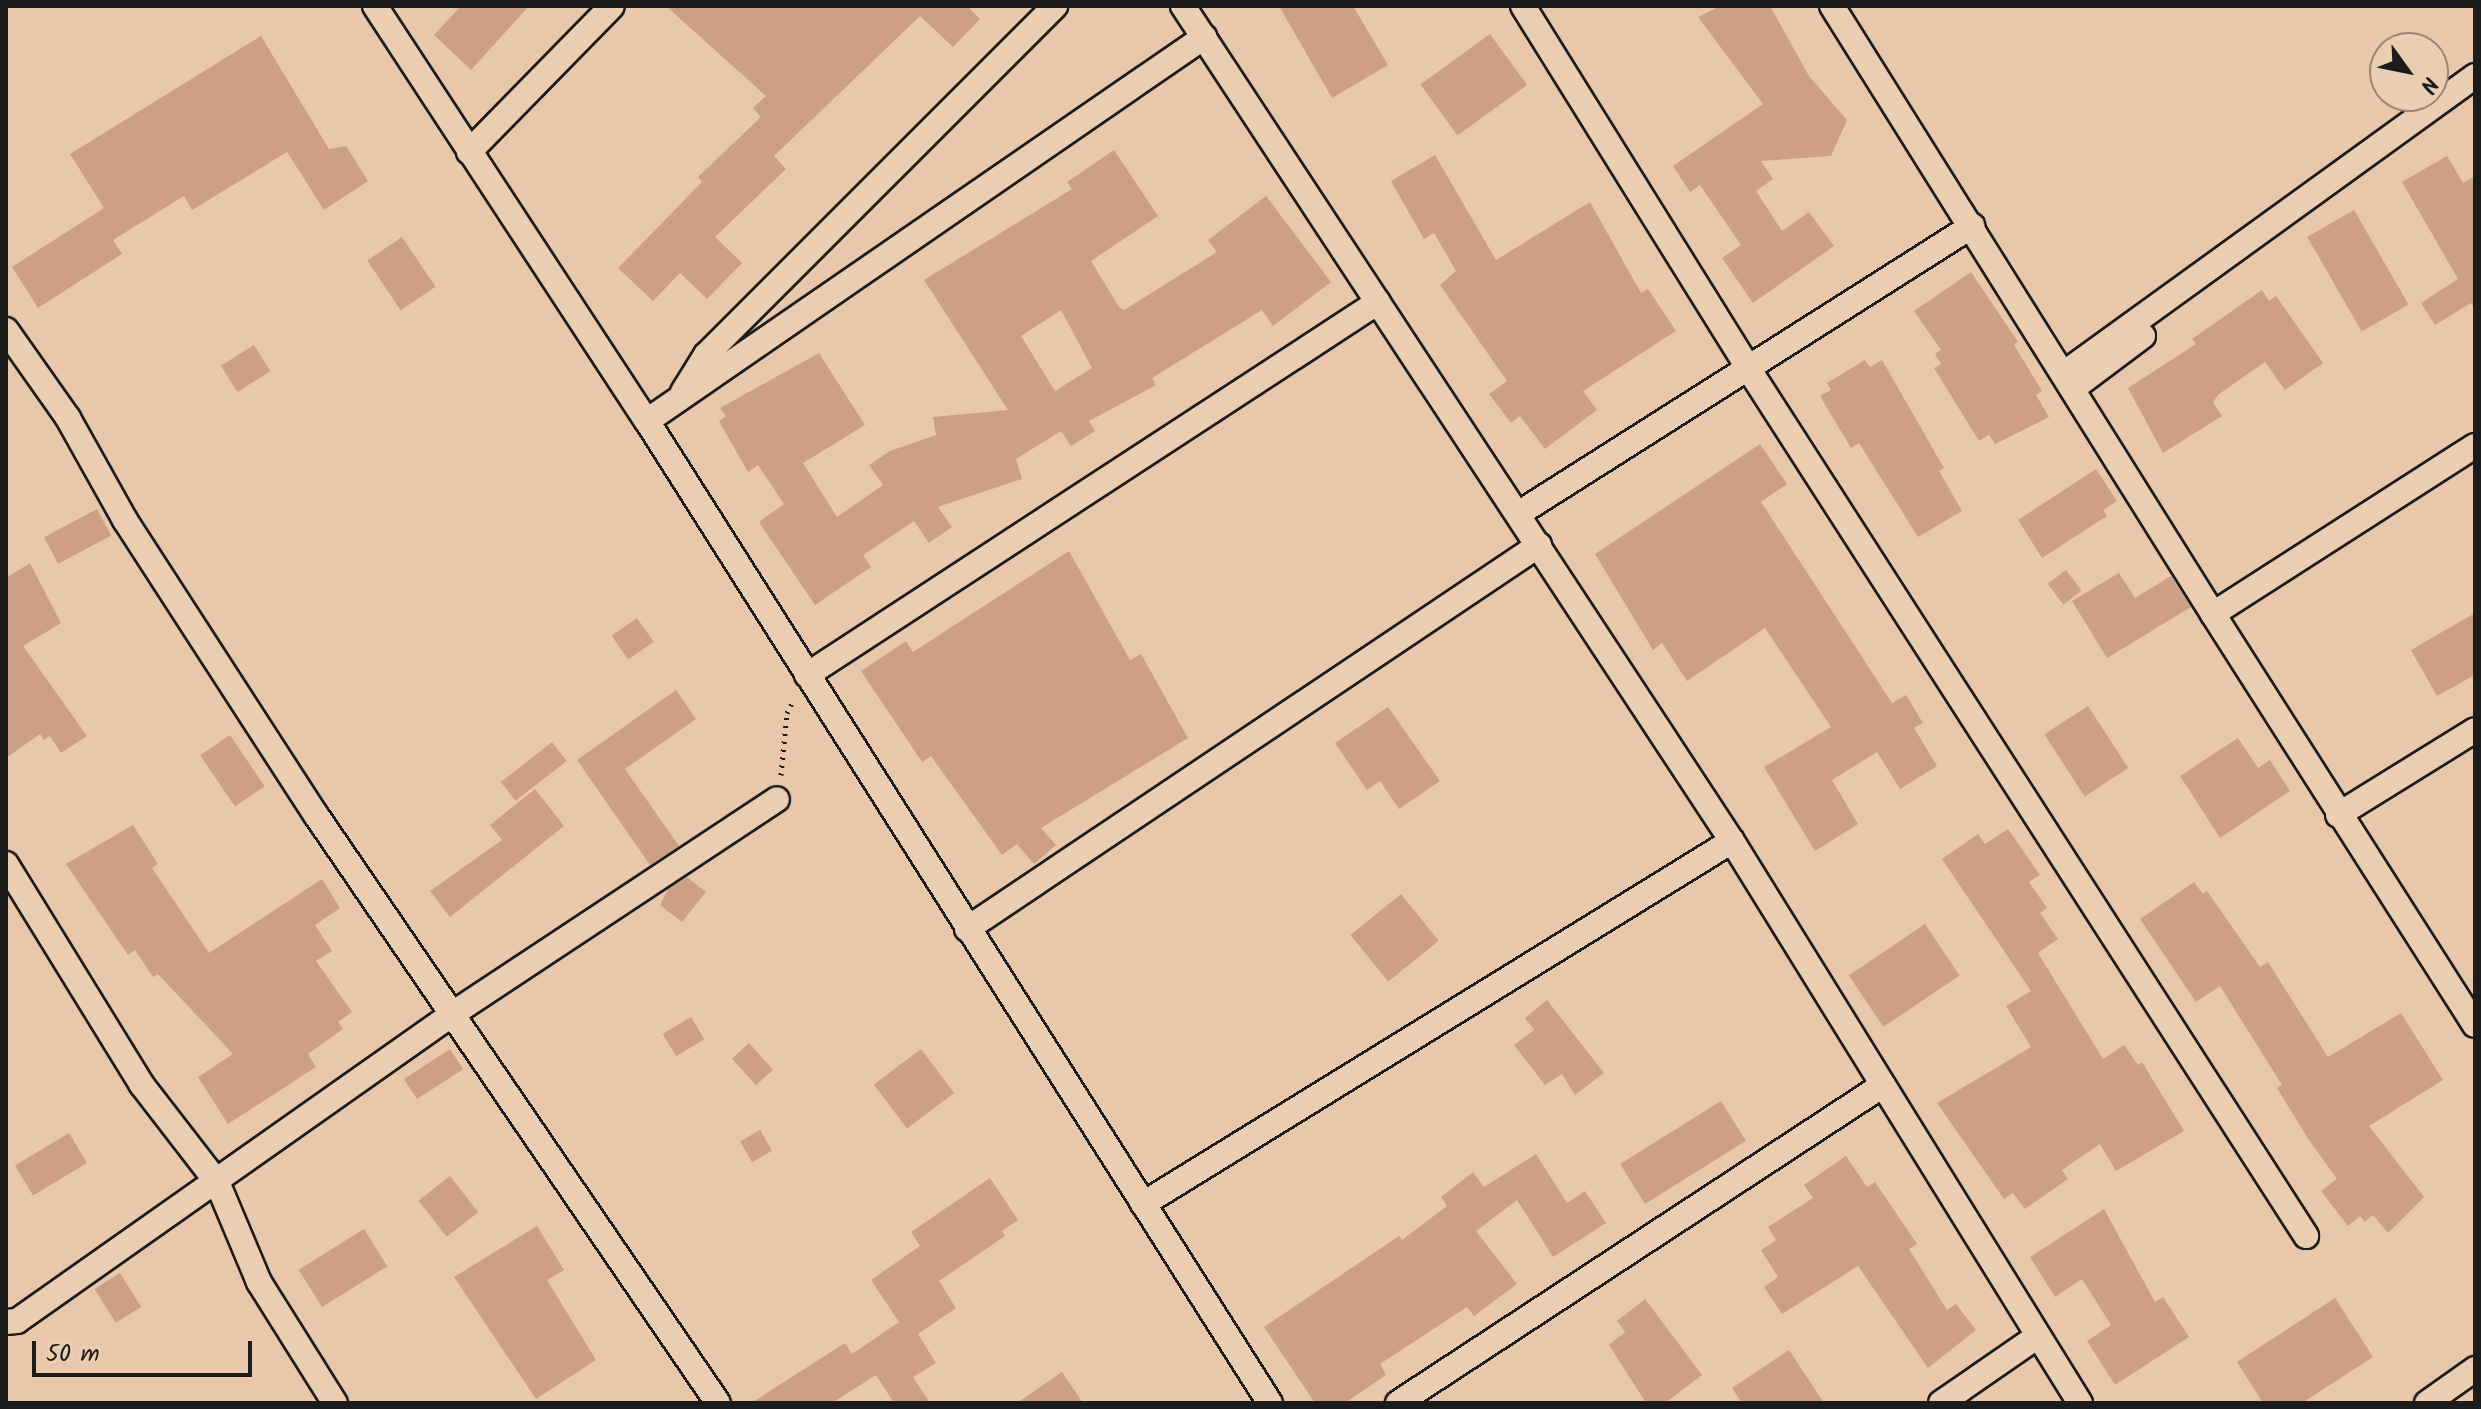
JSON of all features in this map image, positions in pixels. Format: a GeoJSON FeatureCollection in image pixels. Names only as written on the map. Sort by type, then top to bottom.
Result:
{"type":"FeatureCollection","features":[{"type":"Feature","properties":{"kind":"street"},"geometry":{"type":"LineString","coordinates":[[375,6],[647,421],[1270,1403]]}},
{"type":"Feature","properties":{"kind":"street"},"geometry":{"type":"LineString","coordinates":[[469,152],[612,6]]}},
{"type":"Feature","properties":{"kind":"street"},"geometry":{"type":"LineString","coordinates":[[679,400],[716,344],[1055,6]]}},
{"type":"Feature","properties":{"kind":"street"},"geometry":{"type":"LineString","coordinates":[[1183,6],[1732,841],[2080,1403]]}},
{"type":"Feature","properties":{"kind":"street"},"geometry":{"type":"LineString","coordinates":[[1523,6],[1748,368],[2306,1236]]}},
{"type":"Feature","properties":{"kind":"street"},"geometry":{"type":"LineString","coordinates":[[1832,6],[2070,380],[2338,815],[2475,1025]]}},
{"type":"Feature","properties":{"kind":"street"},"geometry":{"type":"LineString","coordinates":[[647,421],[1204,37]]}},
{"type":"Feature","properties":{"kind":"street"},"geometry":{"type":"LineString","coordinates":[[2070,380],[2475,76]]}},
{"type":"Feature","properties":{"kind":"street"},"geometry":{"type":"LineString","coordinates":[[2070,380],[2475,88]]}},
{"type":"Feature","properties":{"kind":"street"},"geometry":{"type":"LineString","coordinates":[[1518,514],[1972,226]]}},
{"type":"Feature","properties":{"kind":"street"},"geometry":{"type":"LineString","coordinates":[[807,675],[1378,302]]}},
{"type":"Feature","properties":{"kind":"street"},"geometry":{"type":"LineString","coordinates":[[6,330],[68,418],[125,520],[316,815],[718,1403]]}},
{"type":"Feature","properties":{"kind":"street"},"geometry":{"type":"LineString","coordinates":[[2213,614],[2475,446]]}},
{"type":"Feature","properties":{"kind":"street"},"geometry":{"type":"LineString","coordinates":[[967,929],[1539,545]]}},
{"type":"Feature","properties":{"kind":"street"},"geometry":{"type":"LineString","coordinates":[[2338,815],[2475,730]]}},
{"type":"Feature","properties":{"kind":"street"},"geometry":{"type":"LineString","coordinates":[[6,1322],[17,1321],[454,1013],[777,799]]}},
{"type":"Feature","properties":{"kind":"street"},"geometry":{"type":"LineString","coordinates":[[1143,1204],[1732,841]]}},
{"type":"Feature","properties":{"kind":"street"},"geometry":{"type":"LineString","coordinates":[[6,864],[142,1085],[217,1182],[259,1282],[335,1403]]}},
{"type":"Feature","properties":{"kind":"street"},"geometry":{"type":"LineString","coordinates":[[1398,1403],[1883,1085]]}},
{"type":"Feature","properties":{"kind":"street"},"geometry":{"type":"LineString","coordinates":[[1941,1403],[2038,1336]]}},
{"type":"Feature","properties":{"kind":"street"},"geometry":{"type":"LineString","coordinates":[[2427,1403],[2475,1369]]}},
{"type":"Feature","properties":{"kind":"path"},"geometry":{"type":"LineString","coordinates":[[777,799],[787,713],[807,675]]}},
{"type":"Feature","properties":{"kind":"building"},"geometry":{"type":"Polygon","coordinates":[[[461,6],[529,6],[471,70],[434,35],[461,6]]]}},
{"type":"Feature","properties":{"kind":"building"},"geometry":{"type":"Polygon","coordinates":[[[666,6],[967,6],[980,19],[953,47],[920,16],[774,156],[786,169],[715,237],[742,263],[707,299],[680,273],[653,301],[618,268],[702,182],[698,177],[761,117],[753,108],[766,96],[666,6]]]}},
{"type":"Feature","properties":{"kind":"building"},"geometry":{"type":"Polygon","coordinates":[[[1279,6],[1353,6],[1388,65],[1332,98],[1279,6]]]}},
{"type":"Feature","properties":{"kind":"building"},"geometry":{"type":"Polygon","coordinates":[[[1721,6],[1770,6],[1809,76],[1847,120],[1831,156],[1761,161],[1773,179],[1756,191],[1782,231],[1809,212],[1834,246],[1753,303],[1722,258],[1741,245],[1700,185],[1690,192],[1673,166],[1763,104],[1698,17],[1721,6]]]}},
{"type":"Feature","properties":{"kind":"building"},"geometry":{"type":"Polygon","coordinates":[[[1490,34],[1527,85],[1457,136],[1420,85],[1490,34]]]}},
{"type":"Feature","properties":{"kind":"building"},"geometry":{"type":"Polygon","coordinates":[[[261,36],[329,149],[346,146],[368,181],[324,210],[287,152],[192,210],[184,196],[113,240],[122,254],[38,308],[12,267],[104,208],[70,154],[261,36]]]}},
{"type":"Feature","properties":{"kind":"building"},"geometry":{"type":"Polygon","coordinates":[[[1114,150],[1158,216],[1091,261],[1119,307],[1124,310],[1217,252],[1208,240],[1266,196],[1331,282],[1273,326],[1262,310],[1152,378],[1156,385],[1089,421],[1095,431],[1071,446],[1061,431],[1016,459],[1022,479],[938,507],[952,527],[929,543],[914,521],[863,555],[871,567],[815,605],[759,522],[784,504],[758,465],[748,472],[719,421],[726,416],[720,408],[819,353],[865,425],[803,463],[837,517],[883,485],[869,465],[890,451],[936,435],[933,417],[1008,410],[924,280],[1072,189],[1067,182],[1114,150]],[[1061,310],[1021,336],[1055,391],[1092,368],[1061,310]]]}},
{"type":"Feature","properties":{"kind":"building"},"geometry":{"type":"Polygon","coordinates":[[[1435,155],[1496,260],[1590,202],[1641,293],[1648,289],[1676,331],[1583,391],[1597,410],[1545,449],[1520,416],[1511,423],[1489,394],[1507,381],[1440,285],[1456,271],[1434,233],[1424,239],[1391,181],[1435,155]]]}},
{"type":"Feature","properties":{"kind":"building"},"geometry":{"type":"Polygon","coordinates":[[[2447,156],[2463,183],[2475,176],[2475,309],[2471,303],[2435,325],[2421,303],[2458,279],[2402,182],[2447,156]]]}},
{"type":"Feature","properties":{"kind":"building"},"geometry":{"type":"Polygon","coordinates":[[[2354,210],[2408,304],[2362,331],[2307,237],[2354,210]]]}},
{"type":"Feature","properties":{"kind":"building"},"geometry":{"type":"Polygon","coordinates":[[[402,237],[436,287],[401,310],[367,260],[402,237]]]}},
{"type":"Feature","properties":{"kind":"building"},"geometry":{"type":"Polygon","coordinates":[[[1971,272],[2018,342],[2014,345],[2042,391],[2036,395],[2049,417],[1995,444],[1989,435],[1979,441],[1934,368],[1941,364],[1935,354],[1941,350],[1914,311],[1971,272]]]}},
{"type":"Feature","properties":{"kind":"building"},"geometry":{"type":"Polygon","coordinates":[[[2262,290],[2269,301],[2276,296],[2323,363],[2285,390],[2265,362],[2219,394],[2213,402],[2222,416],[2163,453],[2128,388],[2196,344],[2192,339],[2262,290]]]}},
{"type":"Feature","properties":{"kind":"building"},"geometry":{"type":"Polygon","coordinates":[[[254,345],[270,371],[237,392],[221,366],[254,345]]]}},
{"type":"Feature","properties":{"kind":"building"},"geometry":{"type":"Polygon","coordinates":[[[1865,360],[1870,367],[1882,360],[1944,468],[1939,471],[1962,511],[1918,537],[1859,443],[1851,448],[1820,396],[1831,390],[1827,383],[1865,360]]]}},
{"type":"Feature","properties":{"kind":"building"},"geometry":{"type":"Polygon","coordinates":[[[1760,444],[1787,484],[1761,502],[1892,703],[1906,695],[1923,723],[1914,728],[1937,766],[1900,789],[1877,752],[1832,780],[1858,824],[1815,851],[1764,767],[1831,727],[1765,628],[1687,681],[1662,643],[1653,650],[1595,554],[1760,444]]]}},
{"type":"Feature","properties":{"kind":"building"},"geometry":{"type":"Polygon","coordinates":[[[2096,469],[2117,501],[2103,510],[2107,516],[2042,558],[2018,520],[2096,469]]]}},
{"type":"Feature","properties":{"kind":"building"},"geometry":{"type":"Polygon","coordinates":[[[97,509],[111,535],[58,564],[44,537],[97,509]]]}},
{"type":"Feature","properties":{"kind":"building"},"geometry":{"type":"Polygon","coordinates":[[[1069,551],[1130,660],[1141,654],[1188,738],[1041,828],[1056,845],[1034,864],[1017,844],[1002,855],[931,756],[922,762],[861,671],[906,641],[913,652],[1069,551]]]}},
{"type":"Feature","properties":{"kind":"building"},"geometry":{"type":"Polygon","coordinates":[[[30,563],[61,623],[23,646],[87,736],[61,753],[50,736],[44,740],[40,734],[6,758],[6,578],[30,563]]]}},
{"type":"Feature","properties":{"kind":"building"},"geometry":{"type":"Polygon","coordinates":[[[2066,570],[2082,591],[2063,605],[2048,584],[2066,570]]]}},
{"type":"Feature","properties":{"kind":"building"},"geometry":{"type":"Polygon","coordinates":[[[2119,573],[2135,598],[2171,576],[2191,607],[2107,658],[2072,601],[2119,573]]]}},
{"type":"Feature","properties":{"kind":"building"},"geometry":{"type":"Polygon","coordinates":[[[2475,613],[2475,675],[2437,696],[2411,650],[2475,613]]]}},
{"type":"Feature","properties":{"kind":"building"},"geometry":{"type":"Polygon","coordinates":[[[637,618],[654,642],[628,660],[612,636],[637,618]]]}},
{"type":"Feature","properties":{"kind":"building"},"geometry":{"type":"Polygon","coordinates":[[[676,690],[696,719],[625,769],[679,846],[650,865],[577,760],[676,690]]]}},
{"type":"Feature","properties":{"kind":"building"},"geometry":{"type":"Polygon","coordinates":[[[2088,706],[2128,768],[2085,796],[2044,734],[2088,706]]]}},
{"type":"Feature","properties":{"kind":"building"},"geometry":{"type":"Polygon","coordinates":[[[1388,707],[1440,781],[1399,809],[1380,781],[1367,790],[1335,743],[1388,707]]]}},
{"type":"Feature","properties":{"kind":"building"},"geometry":{"type":"Polygon","coordinates":[[[230,735],[265,786],[235,807],[200,755],[230,735]]]}},
{"type":"Feature","properties":{"kind":"building"},"geometry":{"type":"Polygon","coordinates":[[[2238,738],[2258,768],[2270,760],[2290,791],[2220,838],[2180,776],[2238,738]]]}},
{"type":"Feature","properties":{"kind":"building"},"geometry":{"type":"Polygon","coordinates":[[[552,742],[567,761],[516,801],[501,782],[552,742]]]}},
{"type":"Feature","properties":{"kind":"building"},"geometry":{"type":"Polygon","coordinates":[[[535,789],[564,826],[450,917],[430,891],[502,840],[490,825],[535,789]]]}},
{"type":"Feature","properties":{"kind":"building"},"geometry":{"type":"Polygon","coordinates":[[[133,825],[158,864],[152,868],[209,953],[322,879],[340,908],[315,925],[332,951],[316,961],[352,1012],[338,1022],[343,1029],[308,1054],[316,1067],[228,1124],[198,1077],[233,1054],[158,974],[153,977],[135,950],[128,955],[66,864],[133,825]]]}},
{"type":"Feature","properties":{"kind":"building"},"geometry":{"type":"Polygon","coordinates":[[[2008,829],[2040,875],[2029,882],[2047,908],[2040,913],[2058,939],[2038,953],[2103,1059],[2124,1045],[2138,1065],[2142,1062],[2184,1131],[2116,1171],[2100,1144],[2062,1170],[2068,1179],[2025,1209],[2013,1193],[2004,1199],[1937,1103],[2031,1047],[2006,1006],[2031,991],[1942,859],[1978,834],[1985,844],[2008,829]]]}},
{"type":"Feature","properties":{"kind":"building"},"geometry":{"type":"Polygon","coordinates":[[[687,877],[706,892],[682,922],[660,905],[668,889],[687,877]]]}},
{"type":"Feature","properties":{"kind":"building"},"geometry":{"type":"Polygon","coordinates":[[[2194,882],[2203,894],[2207,891],[2260,967],[2268,962],[2328,1057],[2401,1013],[2443,1080],[2369,1126],[2424,1197],[2388,1233],[2373,1215],[2365,1222],[2360,1216],[2348,1226],[2321,1191],[2337,1179],[2277,1088],[2282,1085],[2220,986],[2196,1002],[2140,919],[2194,882]]]}},
{"type":"Feature","properties":{"kind":"building"},"geometry":{"type":"Polygon","coordinates":[[[1401,894],[1439,941],[1388,982],[1350,935],[1401,894]]]}},
{"type":"Feature","properties":{"kind":"building"},"geometry":{"type":"Polygon","coordinates":[[[1925,924],[1960,975],[1883,1027],[1849,975],[1925,924]]]}},
{"type":"Feature","properties":{"kind":"building"},"geometry":{"type":"Polygon","coordinates":[[[1547,1000],[1604,1073],[1575,1095],[1562,1074],[1545,1085],[1514,1045],[1534,1030],[1525,1018],[1547,1000]]]}},
{"type":"Feature","properties":{"kind":"building"},"geometry":{"type":"Polygon","coordinates":[[[691,1017],[704,1039],[676,1056],[663,1034],[691,1017]]]}},
{"type":"Feature","properties":{"kind":"building"},"geometry":{"type":"Polygon","coordinates":[[[749,1043],[773,1070],[756,1085],[732,1058],[749,1043]]]}},
{"type":"Feature","properties":{"kind":"building"},"geometry":{"type":"Polygon","coordinates":[[[450,1049],[463,1069],[417,1099],[404,1079],[450,1049]]]}},
{"type":"Feature","properties":{"kind":"building"},"geometry":{"type":"Polygon","coordinates":[[[921,1049],[954,1093],[907,1128],[874,1085],[921,1049]]]}},
{"type":"Feature","properties":{"kind":"building"},"geometry":{"type":"Polygon","coordinates":[[[1721,1101],[1746,1141],[1645,1204],[1620,1164],[1721,1101]]]}},
{"type":"Feature","properties":{"kind":"building"},"geometry":{"type":"Polygon","coordinates":[[[760,1130],[772,1151],[752,1162],[740,1142],[760,1130]]]}},
{"type":"Feature","properties":{"kind":"building"},"geometry":{"type":"Polygon","coordinates":[[[69,1133],[87,1163],[33,1195],[15,1165],[69,1133]]]}},
{"type":"Feature","properties":{"kind":"building"},"geometry":{"type":"Polygon","coordinates":[[[1536,1154],[1567,1203],[1585,1191],[1606,1223],[1553,1257],[1517,1200],[1476,1231],[1517,1284],[1474,1316],[1467,1307],[1380,1364],[1386,1375],[1345,1403],[1315,1403],[1264,1327],[1399,1236],[1402,1240],[1447,1206],[1441,1197],[1473,1172],[1484,1187],[1536,1154]]]}},
{"type":"Feature","properties":{"kind":"building"},"geometry":{"type":"Polygon","coordinates":[[[1846,1156],[1867,1187],[1875,1182],[1917,1244],[1909,1249],[1947,1310],[1956,1304],[1976,1330],[1928,1368],[1858,1266],[1782,1314],[1764,1287],[1778,1277],[1761,1250],[1776,1240],[1768,1227],[1813,1198],[1804,1185],[1846,1156]]]}},
{"type":"Feature","properties":{"kind":"building"},"geometry":{"type":"Polygon","coordinates":[[[450,1176],[478,1212],[447,1237],[418,1201],[450,1176]]]}},
{"type":"Feature","properties":{"kind":"building"},"geometry":{"type":"Polygon","coordinates":[[[990,1178],[1018,1220],[1002,1231],[1005,1236],[939,1281],[956,1308],[918,1334],[936,1363],[913,1377],[930,1403],[894,1403],[876,1375],[832,1403],[751,1403],[845,1343],[852,1354],[899,1322],[871,1280],[920,1246],[911,1232],[990,1178]]]}},
{"type":"Feature","properties":{"kind":"building"},"geometry":{"type":"Polygon","coordinates":[[[2104,1209],[2155,1302],[2163,1297],[2189,1337],[2115,1385],[2087,1341],[2111,1325],[2082,1279],[2055,1297],[2030,1257],[2104,1209]]]}},
{"type":"Feature","properties":{"kind":"building"},"geometry":{"type":"Polygon","coordinates":[[[537,1226],[564,1270],[547,1280],[596,1360],[536,1399],[454,1277],[537,1226]]]}},
{"type":"Feature","properties":{"kind":"building"},"geometry":{"type":"Polygon","coordinates":[[[364,1229],[387,1266],[322,1307],[299,1270],[364,1229]]]}},
{"type":"Feature","properties":{"kind":"building"},"geometry":{"type":"Polygon","coordinates":[[[120,1273],[141,1307],[116,1323],[95,1289],[120,1273]]]}},
{"type":"Feature","properties":{"kind":"building"},"geometry":{"type":"Polygon","coordinates":[[[2335,1298],[2373,1357],[2302,1403],[2263,1403],[2237,1362],[2335,1298]]]}},
{"type":"Feature","properties":{"kind":"building"},"geometry":{"type":"Polygon","coordinates":[[[1645,1299],[1702,1375],[1665,1403],[1646,1403],[1609,1345],[1625,1332],[1617,1321],[1645,1299]]]}},
{"type":"Feature","properties":{"kind":"building"},"geometry":{"type":"Polygon","coordinates":[[[1789,1350],[1824,1403],[1742,1403],[1732,1388],[1789,1350]]]}},
{"type":"Feature","properties":{"kind":"building"},"geometry":{"type":"Polygon","coordinates":[[[1062,1372],[1083,1403],[1017,1403],[1062,1372]]]}}]}
